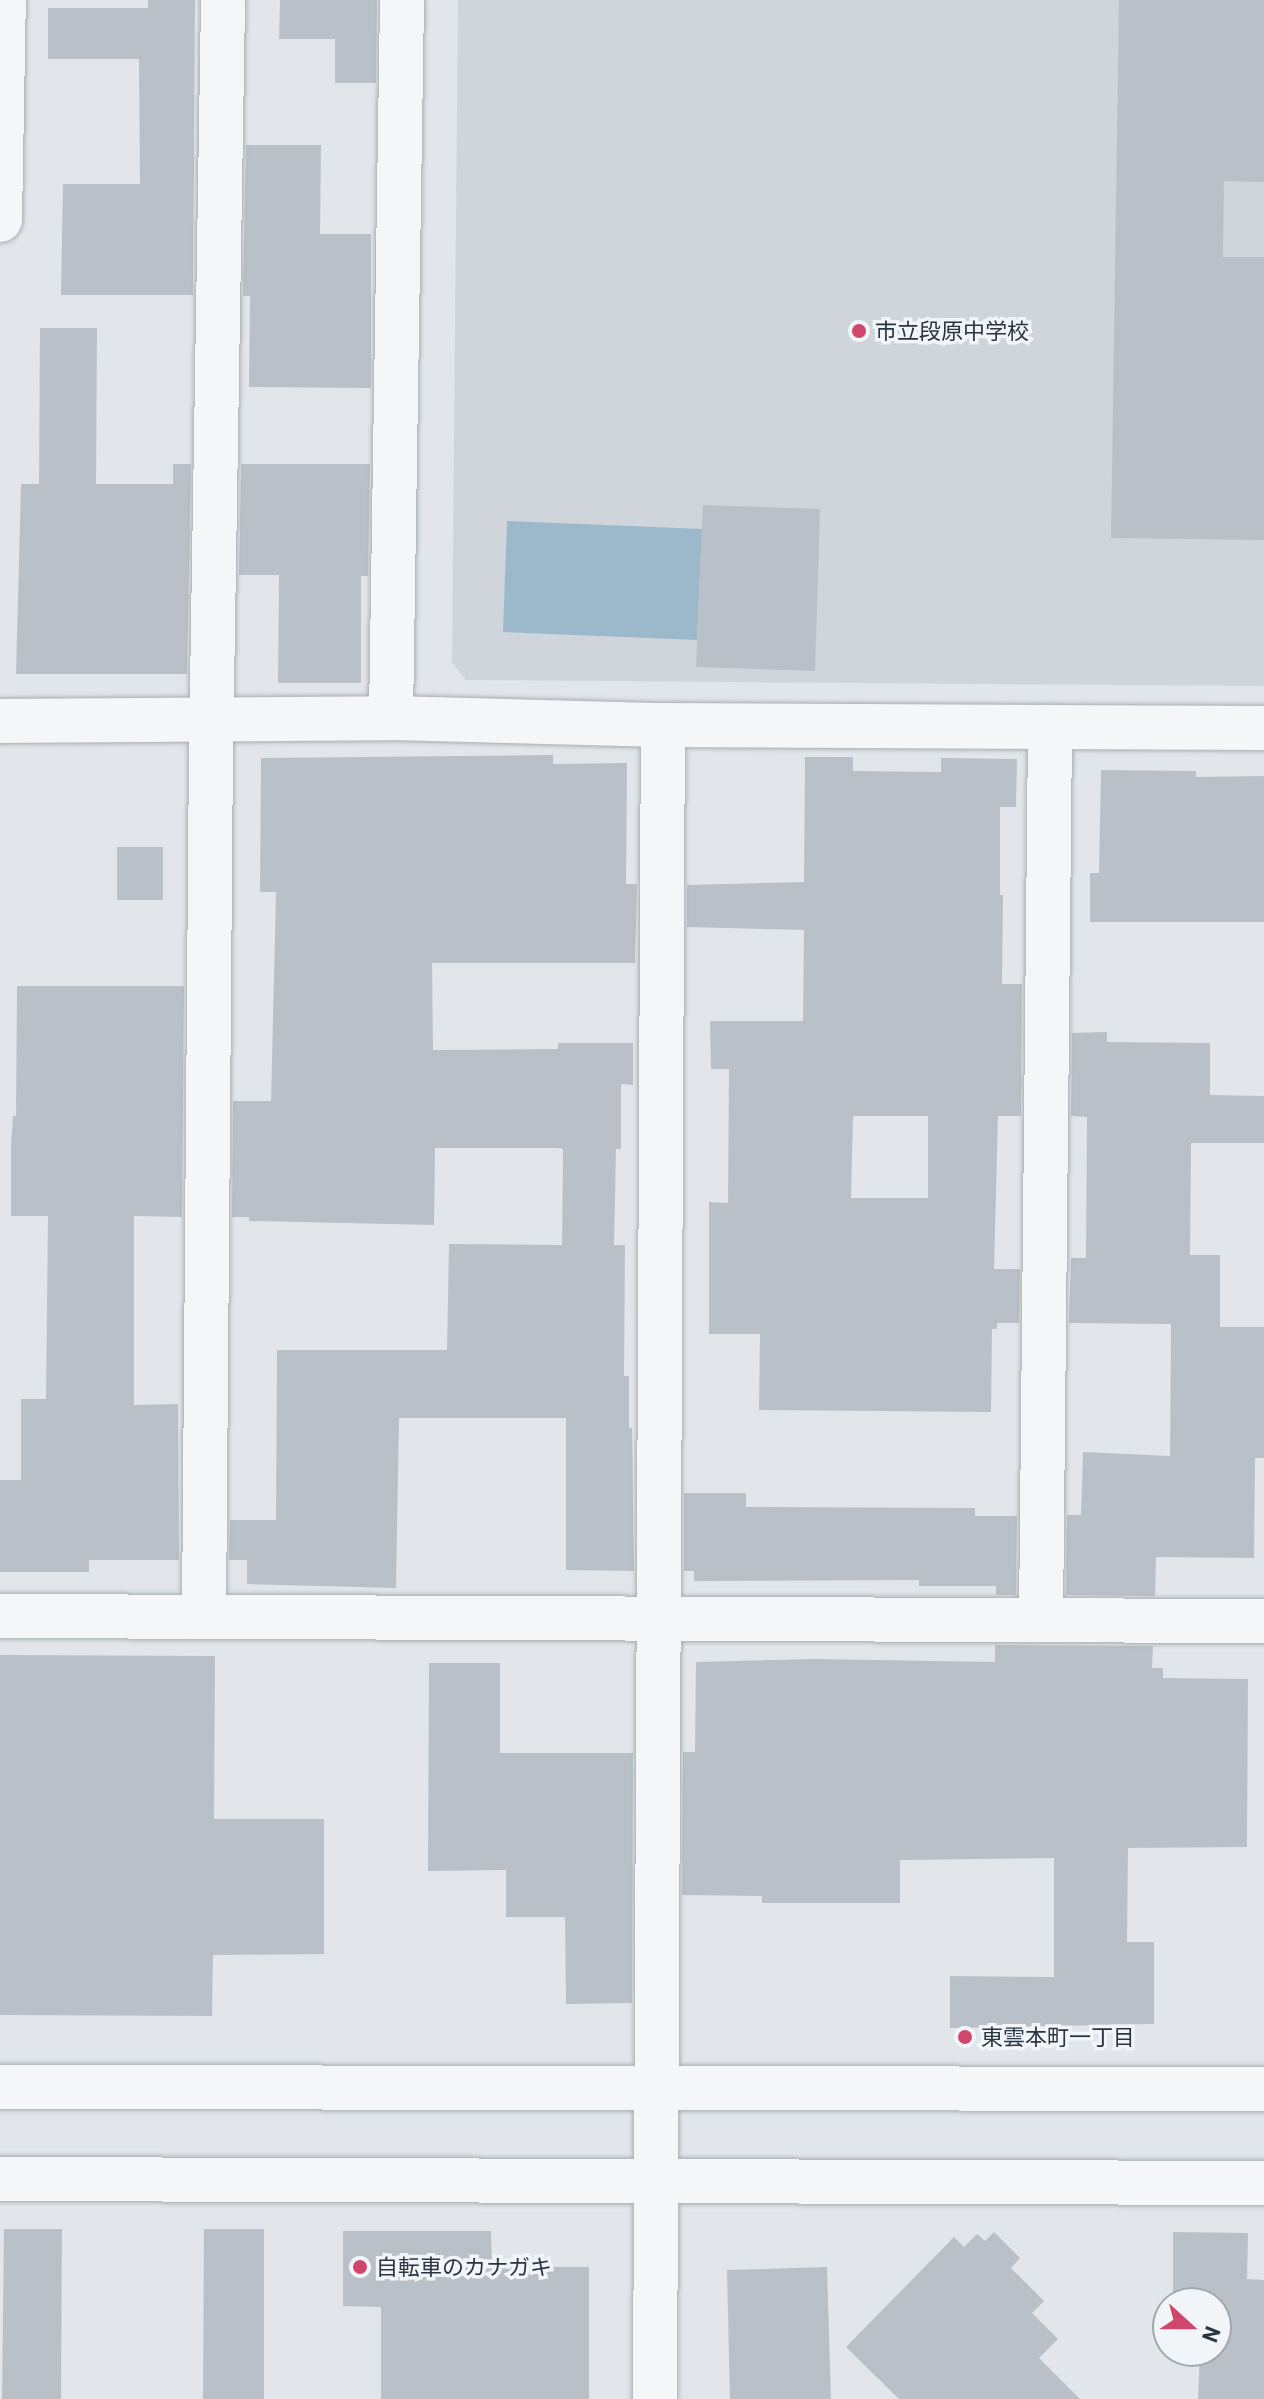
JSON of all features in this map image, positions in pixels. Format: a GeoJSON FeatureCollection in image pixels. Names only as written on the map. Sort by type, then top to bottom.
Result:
{"type":"FeatureCollection","features":[{"type":"Feature","properties":{"kind":"street"},"geometry":{"type":"LineString","coordinates":[[0,220],[4,0]]}},
{"type":"Feature","properties":{"kind":"street"},"geometry":{"type":"LineString","coordinates":[[204,1617],[223,0]]}},
{"type":"Feature","properties":{"kind":"street"},"geometry":{"type":"LineString","coordinates":[[391,718],[402,0]]}},
{"type":"Feature","properties":{"kind":"street"},"geometry":{"type":"LineString","coordinates":[[0,721],[391,718],[663,725],[1264,728]]}},
{"type":"Feature","properties":{"kind":"street"},"geometry":{"type":"LineString","coordinates":[[655,2399],[663,725]]}},
{"type":"Feature","properties":{"kind":"street"},"geometry":{"type":"LineString","coordinates":[[1041,1620],[1050,727]]}},
{"type":"Feature","properties":{"kind":"street"},"geometry":{"type":"LineString","coordinates":[[0,1616],[1264,1621]]}},
{"type":"Feature","properties":{"kind":"street"},"geometry":{"type":"LineString","coordinates":[[0,2087],[1264,2089]]}},
{"type":"Feature","properties":{"kind":"street"},"geometry":{"type":"LineString","coordinates":[[0,2179],[1264,2183]]}},
{"type":"Feature","properties":{"kind":"shaded area","name":"市立段原中学校"},"geometry":{"type":"Polygon","coordinates":[[[458,0],[1264,0],[1264,686],[466,680],[452,662],[458,0]]]}},
{"type":"Feature","properties":{"kind":"water"},"geometry":{"type":"Polygon","coordinates":[[[507,521],[702,529],[697,640],[503,632],[507,521]]]}},
{"type":"Feature","properties":{"kind":"building"},"geometry":{"type":"Polygon","coordinates":[[[148,0],[195,0],[193,295],[61,295],[63,184],[140,184],[139,59],[48,59],[48,8],[148,8],[148,0]]]}},
{"type":"Feature","properties":{"kind":"building"},"geometry":{"type":"Polygon","coordinates":[[[280,0],[377,0],[376,83],[335,83],[335,39],[279,39],[280,0]]]}},
{"type":"Feature","properties":{"kind":"building"},"geometry":{"type":"Polygon","coordinates":[[[1119,0],[1264,0],[1264,182],[1224,181],[1223,257],[1264,257],[1264,540],[1111,538],[1119,0]]]}},
{"type":"Feature","properties":{"kind":"building"},"geometry":{"type":"Polygon","coordinates":[[[246,145],[321,145],[320,234],[371,234],[371,388],[249,387],[250,296],[243,296],[246,145]]]}},
{"type":"Feature","properties":{"kind":"building"},"geometry":{"type":"Polygon","coordinates":[[[40,328],[97,328],[96,484],[173,484],[173,464],[191,464],[187,674],[16,674],[21,484],[39,484],[40,328]]]}},
{"type":"Feature","properties":{"kind":"building"},"geometry":{"type":"Polygon","coordinates":[[[241,464],[370,464],[368,576],[361,576],[361,683],[278,683],[279,575],[239,575],[241,464]]]}},
{"type":"Feature","properties":{"kind":"building"},"geometry":{"type":"Polygon","coordinates":[[[703,505],[820,509],[815,671],[696,667],[703,505]]]}},
{"type":"Feature","properties":{"kind":"building"},"geometry":{"type":"Polygon","coordinates":[[[553,755],[553,764],[627,763],[626,884],[637,884],[635,963],[432,963],[433,1050],[558,1049],[558,1043],[633,1043],[633,1085],[621,1084],[621,1149],[616,1149],[614,1245],[625,1245],[624,1376],[629,1376],[629,1428],[632,1428],[634,1571],[566,1570],[566,1418],[399,1418],[396,1588],[247,1584],[247,1560],[229,1560],[230,1520],[276,1520],[277,1350],[447,1350],[449,1244],[562,1245],[563,1149],[558,1148],[435,1148],[434,1225],[249,1221],[249,1217],[232,1217],[233,1101],[271,1101],[276,892],[260,892],[261,758],[553,755]]]}},
{"type":"Feature","properties":{"kind":"building"},"geometry":{"type":"Polygon","coordinates":[[[805,757],[853,757],[853,771],[941,772],[941,758],[1017,759],[1016,807],[1000,807],[1000,895],[1003,895],[1002,984],[1022,984],[1021,1116],[998,1116],[994,1269],[1020,1269],[1019,1323],[997,1323],[997,1329],[992,1329],[991,1412],[759,1410],[760,1334],[709,1334],[709,1202],[728,1203],[729,1069],[711,1069],[710,1021],[803,1021],[804,930],[687,927],[687,885],[804,882],[805,757]],[[853,1116],[851,1198],[928,1198],[928,1116],[853,1116]]]}},
{"type":"Feature","properties":{"kind":"building"},"geometry":{"type":"Polygon","coordinates":[[[1101,770],[1196,771],[1196,777],[1264,776],[1264,922],[1090,922],[1090,873],[1099,873],[1101,770]]]}},
{"type":"Feature","properties":{"kind":"building"},"geometry":{"type":"Polygon","coordinates":[[[117,847],[163,847],[163,900],[117,900],[117,847]]]}},
{"type":"Feature","properties":{"kind":"building"},"geometry":{"type":"Polygon","coordinates":[[[17,986],[184,986],[182,1217],[134,1216],[134,1405],[178,1404],[179,1560],[89,1560],[89,1572],[0,1572],[0,1480],[21,1480],[21,1399],[46,1399],[48,1216],[11,1216],[17,986]]]}},
{"type":"Feature","properties":{"kind":"building"},"geometry":{"type":"Polygon","coordinates":[[[1107,1032],[1107,1042],[1210,1043],[1210,1095],[1264,1096],[1264,1143],[1191,1143],[1190,1255],[1220,1255],[1220,1327],[1264,1327],[1264,1458],[1255,1458],[1254,1558],[1156,1557],[1155,1596],[1066,1595],[1067,1515],[1081,1515],[1083,1452],[1170,1456],[1171,1324],[1069,1323],[1071,1258],[1086,1258],[1087,1117],[1071,1116],[1072,1033],[1107,1032]]]}},
{"type":"Feature","properties":{"kind":"building"},"geometry":{"type":"Polygon","coordinates":[[[684,1493],[746,1493],[746,1507],[975,1508],[975,1516],[1017,1516],[1016,1595],[996,1595],[996,1586],[919,1586],[919,1580],[694,1581],[694,1571],[684,1571],[684,1493]]]}},
{"type":"Feature","properties":{"kind":"building"},"geometry":{"type":"Polygon","coordinates":[[[995,1645],[1153,1646],[1152,1668],[1163,1668],[1163,1678],[1248,1679],[1247,1847],[1128,1848],[1127,1942],[1154,1942],[1154,2024],[950,2028],[950,1976],[1054,1977],[1054,1858],[900,1860],[900,1903],[762,1903],[762,1896],[682,1895],[683,1752],[695,1752],[696,1662],[815,1659],[995,1662],[995,1645]]]}},
{"type":"Feature","properties":{"kind":"building"},"geometry":{"type":"Polygon","coordinates":[[[0,1655],[215,1656],[214,1819],[324,1819],[324,1954],[213,1955],[212,2016],[0,2015],[0,1655]]]}},
{"type":"Feature","properties":{"kind":"building"},"geometry":{"type":"Polygon","coordinates":[[[429,1663],[500,1663],[500,1753],[633,1753],[632,2003],[566,2004],[565,1917],[506,1917],[506,1870],[428,1871],[429,1663]]]}},
{"type":"Feature","properties":{"kind":"building"},"geometry":{"type":"Polygon","coordinates":[[[4,2229],[62,2229],[61,2399],[2,2399],[4,2229]]]}},
{"type":"Feature","properties":{"kind":"building"},"geometry":{"type":"Polygon","coordinates":[[[204,2229],[264,2229],[264,2399],[203,2399],[204,2229]]]}},
{"type":"Feature","properties":{"kind":"building"},"geometry":{"type":"Polygon","coordinates":[[[343,2231],[491,2231],[492,2267],[589,2267],[589,2399],[381,2399],[381,2307],[343,2306],[343,2231]]]}},
{"type":"Feature","properties":{"kind":"building"},"geometry":{"type":"Polygon","coordinates":[[[994,2232],[1020,2258],[1011,2268],[1044,2301],[1032,2313],[1058,2339],[1039,2358],[1080,2399],[899,2399],[846,2347],[954,2237],[964,2247],[977,2234],[985,2241],[994,2232]]]}},
{"type":"Feature","properties":{"kind":"building"},"geometry":{"type":"Polygon","coordinates":[[[1173,2232],[1248,2233],[1247,2279],[1264,2280],[1264,2399],[1198,2399],[1199,2367],[1232,2367],[1232,2287],[1173,2287],[1173,2232]]]}},
{"type":"Feature","properties":{"kind":"building"},"geometry":{"type":"Polygon","coordinates":[[[827,2267],[831,2399],[730,2399],[727,2270],[827,2267]]]}},
{"type":"Feature","properties":{"kind":"place","name":"市立段原中学校"},"geometry":{"type":"Point","coordinates":[859,331]}},
{"type":"Feature","properties":{"kind":"place","name":"東雲本町一丁目"},"geometry":{"type":"Point","coordinates":[965,2037]}},
{"type":"Feature","properties":{"kind":"place","name":"自転車のカナガキ"},"geometry":{"type":"Point","coordinates":[360,2267]}}]}
